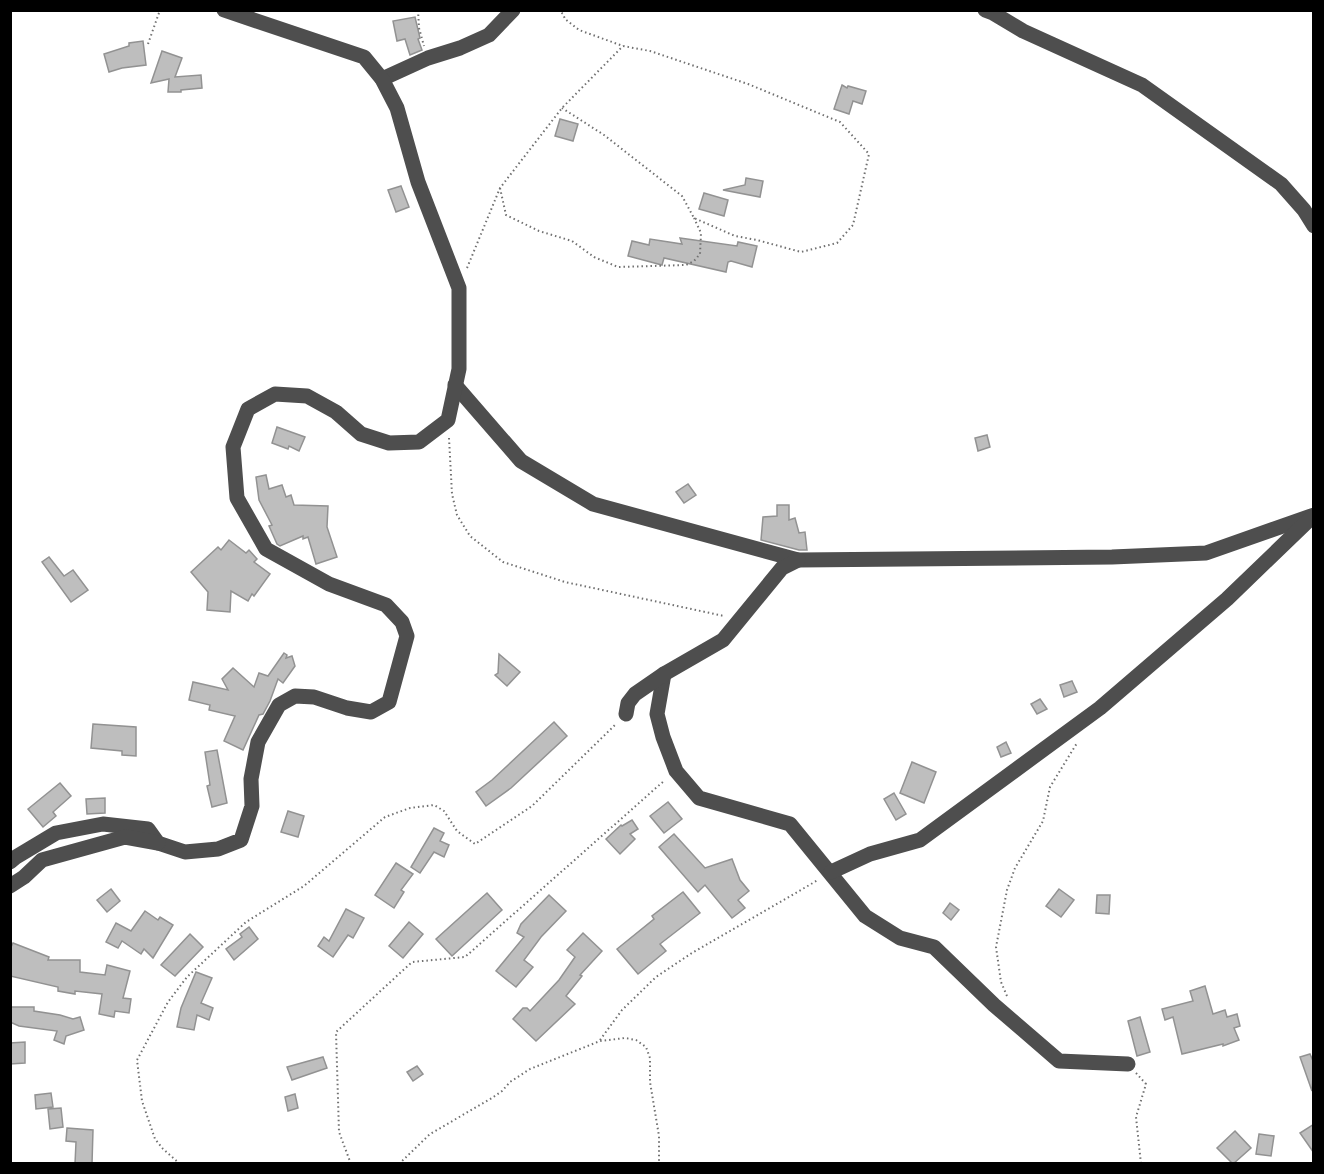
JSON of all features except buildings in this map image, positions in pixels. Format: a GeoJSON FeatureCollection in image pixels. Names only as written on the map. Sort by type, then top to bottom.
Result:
{"type":"FeatureCollection","features":[{"type":"Feature","properties":{"kind":"street"},"geometry":{"type":"LineString","coordinates":[[10,886],[24,877],[42,860],[125,837],[158,843],[185,852],[218,849],[240,840],[252,806],[251,779],[258,742],[279,705],[295,696],[314,697],[347,708],[370,712],[388,702],[407,636],[402,622],[386,605],[329,584],[266,549],[237,498],[233,447],[248,409],[275,394],[307,396],[336,412],[361,434],[389,443],[419,442],[448,420],[459,369],[459,288],[418,182],[397,108],[382,79],[364,57],[224,10]]}},
{"type":"Feature","properties":{"kind":"street"},"geometry":{"type":"LineString","coordinates":[[382,79],[428,58],[460,48],[489,35],[513,10]]}},
{"type":"Feature","properties":{"kind":"street"},"geometry":{"type":"LineString","coordinates":[[985,10],[1023,31],[1142,85],[1281,184],[1304,210],[1314,226]]}},
{"type":"Feature","properties":{"kind":"street"},"geometry":{"type":"LineString","coordinates":[[455,385],[521,461],[594,504],[798,560],[1112,557],[1206,553],[1314,515]]}},
{"type":"Feature","properties":{"kind":"street"},"geometry":{"type":"LineString","coordinates":[[831,872],[870,854],[920,840],[1100,708],[1227,599],[1314,515]]}},
{"type":"Feature","properties":{"kind":"street"},"geometry":{"type":"LineString","coordinates":[[626,714],[628,703],[635,694],[664,674],[723,640],[782,568],[798,560]]}},
{"type":"Feature","properties":{"kind":"street"},"geometry":{"type":"LineString","coordinates":[[664,674],[657,714],[676,771],[699,798],[790,824],[865,916],[900,938],[934,947],[994,1005],[1059,1061],[1128,1064]]}},
{"type":"Feature","properties":{"kind":"street"},"geometry":{"type":"LineString","coordinates":[[10,862],[16,856],[56,833],[103,824],[148,829],[158,843]]}},
{"type":"Feature","properties":{"kind":"path"},"geometry":{"type":"LineString","coordinates":[[148,44],[160,10]]}},
{"type":"Feature","properties":{"kind":"path"},"geometry":{"type":"LineString","coordinates":[[418,10],[419,28],[428,58]]}},
{"type":"Feature","properties":{"kind":"path"},"geometry":{"type":"LineString","coordinates":[[558,10],[579,30],[623,46],[650,51],[748,84],[840,122],[869,154],[853,225],[837,243],[801,252],[735,236],[694,218]]}},
{"type":"Feature","properties":{"kind":"path"},"geometry":{"type":"LineString","coordinates":[[459,288],[500,188],[562,108],[623,46]]}},
{"type":"Feature","properties":{"kind":"path"},"geometry":{"type":"LineString","coordinates":[[500,188],[506,215],[539,231],[572,241],[594,257],[618,267],[686,265],[700,254],[700,233],[682,196],[604,135],[562,108]]}},
{"type":"Feature","properties":{"kind":"path"},"geometry":{"type":"LineString","coordinates":[[448,420],[452,494],[457,515],[470,536],[503,562],[565,582],[741,619]]}},
{"type":"Feature","properties":{"kind":"path"},"geometry":{"type":"LineString","coordinates":[[180,1164],[155,1139],[142,1101],[137,1060],[168,1002],[187,977],[246,922],[304,886],[385,817],[410,808],[434,805],[444,811],[457,831],[475,844],[532,806],[626,714]]}},
{"type":"Feature","properties":{"kind":"path"},"geometry":{"type":"LineString","coordinates":[[1010,1003],[1001,982],[996,947],[1007,890],[1014,868],[1043,821],[1050,787],[1081,738]]}},
{"type":"Feature","properties":{"kind":"path"},"geometry":{"type":"LineString","coordinates":[[351,1164],[339,1132],[336,1032],[412,962],[465,957],[676,771]]}},
{"type":"Feature","properties":{"kind":"path"},"geometry":{"type":"LineString","coordinates":[[600,1041],[622,1010],[656,977],[692,953],[831,872]]}},
{"type":"Feature","properties":{"kind":"path"},"geometry":{"type":"LineString","coordinates":[[399,1164],[430,1134],[492,1098],[530,1069],[600,1041],[625,1038],[636,1040],[646,1047],[650,1058],[650,1082],[659,1136],[659,1164]]}},
{"type":"Feature","properties":{"kind":"path"},"geometry":{"type":"LineString","coordinates":[[1128,1064],[1146,1084],[1136,1117],[1141,1164]]}}]}
